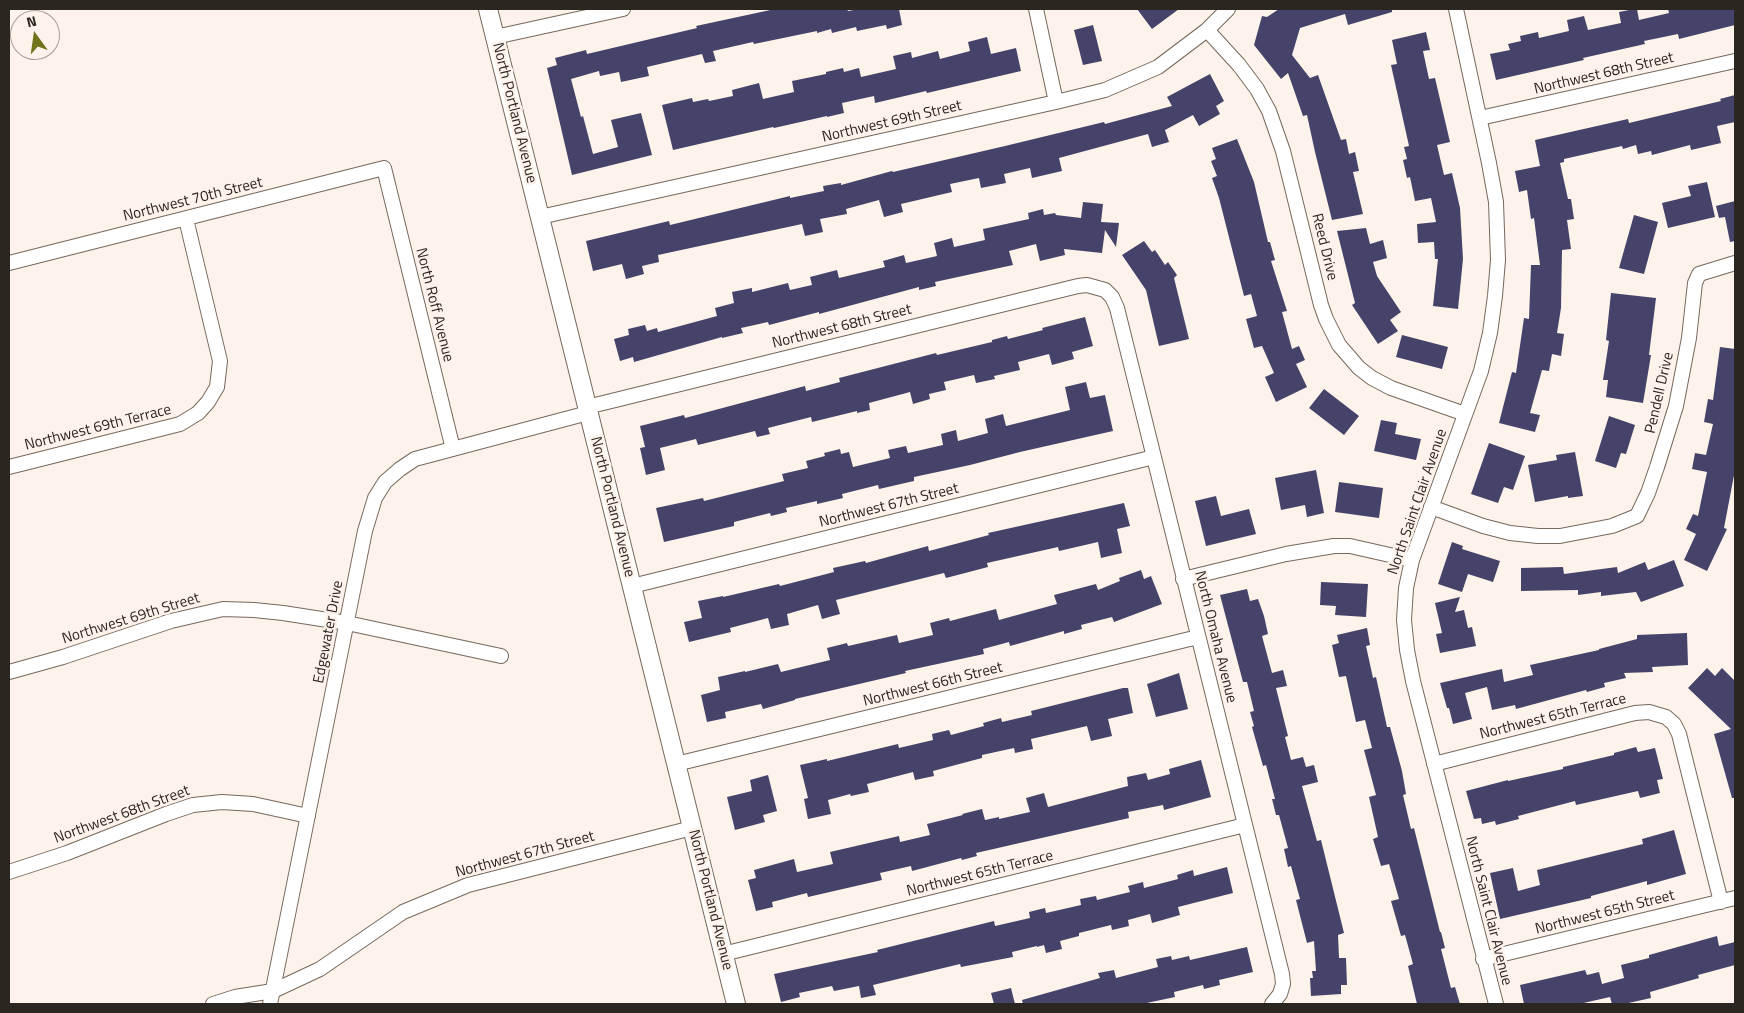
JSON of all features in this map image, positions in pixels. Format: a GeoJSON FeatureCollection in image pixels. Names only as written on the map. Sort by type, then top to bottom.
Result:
{"type":"FeatureCollection","features":[{"type":"Feature","properties":{"kind":"street","name":"North Portland Avenue"},"geometry":{"type":"LineString","coordinates":[[488,9],[736,1004]]}},
{"type":"Feature","properties":{"kind":"street"},"geometry":{"type":"LineString","coordinates":[[495,37],[623,9]]}},
{"type":"Feature","properties":{"kind":"street"},"geometry":{"type":"LineString","coordinates":[[1036,9],[1056,102]]}},
{"type":"Feature","properties":{"kind":"street","name":"Northwest 69th Street"},"geometry":{"type":"LineString","coordinates":[[540,217],[1105,90],[1158,67],[1208,30],[1228,9]]}},
{"type":"Feature","properties":{"kind":"street","name":"North Saint Clair Avenue"},"geometry":{"type":"LineString","coordinates":[[1456,9],[1496,202],[1498,260],[1495,296],[1490,333],[1481,370],[1412,560],[1406,588],[1404,620],[1407,650],[1434,764],[1496,1004]]}},
{"type":"Feature","properties":{"kind":"street","name":"Reed Drive"},"geometry":{"type":"LineString","coordinates":[[1208,30],[1239,65],[1257,89],[1269,111],[1283,150],[1321,305],[1339,345],[1358,368],[1372,378],[1391,388],[1466,414]]}},
{"type":"Feature","properties":{"kind":"street","name":"Northwest 68th Street"},"geometry":{"type":"LineString","coordinates":[[1480,118],[1735,61]]}},
{"type":"Feature","properties":{"kind":"street","name":"Northwest 70th Street"},"geometry":{"type":"LineString","coordinates":[[9,264],[384,168]]}},
{"type":"Feature","properties":{"kind":"street","name":"North Roff Avenue"},"geometry":{"type":"LineString","coordinates":[[384,168],[453,449]]}},
{"type":"Feature","properties":{"kind":"street","name":"Northwest 69th Terrace"},"geometry":{"type":"LineString","coordinates":[[9,467],[180,424],[198,414],[208,402],[217,387],[220,361],[186,219]]}},
{"type":"Feature","properties":{"kind":"street","name":"Pendell Drive"},"geometry":{"type":"LineString","coordinates":[[1431,507],[1483,526],[1510,533],[1538,536],[1560,536],[1612,526],[1637,516],[1658,467],[1676,406],[1689,338],[1694,283],[1699,274],[1735,263]]}},
{"type":"Feature","properties":{"kind":"street","name":"Northwest 68th Street"},"geometry":{"type":"LineString","coordinates":[[587,410],[1078,286],[1087,285],[1105,290]]}},
{"type":"Feature","properties":{"kind":"street","name":"North Omaha Avenue"},"geometry":{"type":"LineString","coordinates":[[1105,290],[1112,297],[1117,308],[1282,974],[1283,984],[1276,999]]}},
{"type":"Feature","properties":{"kind":"street","name":"Edgewater Drive"},"geometry":{"type":"LineString","coordinates":[[271,998],[369,513],[375,498],[385,482],[400,468],[415,459],[587,410]]}},
{"type":"Feature","properties":{"kind":"street","name":"Northwest 67th Street"},"geometry":{"type":"LineString","coordinates":[[632,586],[1154,458]]}},
{"type":"Feature","properties":{"kind":"street"},"geometry":{"type":"LineString","coordinates":[[1183,579],[1286,554],[1334,546],[1350,546],[1412,560]]}},
{"type":"Feature","properties":{"kind":"street","name":"Northwest 69th Street"},"geometry":{"type":"LineString","coordinates":[[9,672],[63,657],[171,621],[223,610],[254,610],[284,613],[347,623],[501,656]]}},
{"type":"Feature","properties":{"kind":"street","name":"Northwest 66th Street"},"geometry":{"type":"LineString","coordinates":[[676,764],[1198,637]]}},
{"type":"Feature","properties":{"kind":"street","name":"Northwest 65th Terrace"},"geometry":{"type":"LineString","coordinates":[[1434,764],[1635,713],[1649,712],[1666,717],[1674,724],[1679,734],[1728,900]]}},
{"type":"Feature","properties":{"kind":"street","name":"Northwest 68th Street"},"geometry":{"type":"LineString","coordinates":[[9,872],[67,853],[193,804],[222,802],[253,804],[308,816]]}},
{"type":"Feature","properties":{"kind":"street","name":"Northwest 65th Terrace"},"geometry":{"type":"LineString","coordinates":[[723,954],[1245,825]]}},
{"type":"Feature","properties":{"kind":"street","name":"Northwest 67th Street"},"geometry":{"type":"LineString","coordinates":[[213,1004],[235,997],[271,998],[320,969],[403,912],[468,885],[692,828]]}},
{"type":"Feature","properties":{"kind":"street","name":"Northwest 65th Street"},"geometry":{"type":"LineString","coordinates":[[1483,959],[1728,900]]}},
{"type":"Feature","properties":{"kind":"building"},"geometry":{"type":"Polygon","coordinates":[[[775,9],[847,9],[848,11],[859,9],[899,9],[902,25],[887,29],[886,25],[857,31],[856,27],[832,33],[831,29],[754,44],[753,42],[713,51],[716,61],[705,63],[702,54],[647,67],[649,76],[621,82],[619,72],[600,76],[599,71],[571,79],[593,154],[618,147],[611,120],[641,113],[652,155],[572,175],[547,68],[557,65],[555,58],[586,50],[587,54],[697,28],[696,26],[775,9]]]}},
{"type":"Feature","properties":{"kind":"building"},"geometry":{"type":"Polygon","coordinates":[[[1137,9],[1179,9],[1152,29],[1137,9]]]}},
{"type":"Feature","properties":{"kind":"building"},"geometry":{"type":"Polygon","coordinates":[[[1279,9],[1392,9],[1392,12],[1348,25],[1345,14],[1300,28],[1292,55],[1310,78],[1318,75],[1341,140],[1346,139],[1349,154],[1355,152],[1359,171],[1353,172],[1363,214],[1332,220],[1307,115],[1303,116],[1288,73],[1281,79],[1254,45],[1262,16],[1267,17],[1279,9]]]}},
{"type":"Feature","properties":{"kind":"building"},"geometry":{"type":"Polygon","coordinates":[[[1637,9],[1639,20],[1669,13],[1668,9],[1735,9],[1735,25],[1679,39],[1678,34],[1644,41],[1645,44],[1496,80],[1490,54],[1510,50],[1508,44],[1521,41],[1520,36],[1538,32],[1539,38],[1569,31],[1567,20],[1584,16],[1588,30],[1621,23],[1619,12],[1637,9]]]}},
{"type":"Feature","properties":{"kind":"building"},"geometry":{"type":"Polygon","coordinates":[[[1093,25],[1102,61],[1083,65],[1074,30],[1093,25]]]}},
{"type":"Feature","properties":{"kind":"building"},"geometry":{"type":"Polygon","coordinates":[[[1426,32],[1430,50],[1423,51],[1429,79],[1435,78],[1450,142],[1437,145],[1444,175],[1452,173],[1460,208],[1463,259],[1458,309],[1433,306],[1438,259],[1435,259],[1434,242],[1418,243],[1417,224],[1436,222],[1431,198],[1415,201],[1410,177],[1407,178],[1403,160],[1407,159],[1404,147],[1409,146],[1391,65],[1397,64],[1392,40],[1426,32]]]}},
{"type":"Feature","properties":{"kind":"building"},"geometry":{"type":"Polygon","coordinates":[[[987,37],[991,54],[1016,48],[1021,71],[875,103],[874,96],[842,103],[844,113],[673,150],[662,105],[692,98],[693,102],[733,96],[732,90],[759,83],[763,99],[794,92],[792,81],[826,74],[826,72],[843,68],[844,72],[859,68],[861,77],[896,69],[893,56],[911,52],[912,58],[938,51],[940,59],[970,51],[968,42],[987,37]]]}},
{"type":"Feature","properties":{"kind":"building"},"geometry":{"type":"Polygon","coordinates":[[[1210,74],[1224,101],[1216,106],[1220,114],[1199,126],[1193,115],[1165,130],[1169,142],[1152,147],[1148,134],[1059,158],[1062,171],[1032,178],[1030,168],[1004,174],[1006,183],[981,188],[979,178],[950,184],[952,192],[901,204],[903,212],[884,217],[879,200],[846,209],[847,214],[820,219],[823,232],[805,236],[802,224],[658,255],[659,262],[642,266],[644,274],[626,279],[622,264],[593,271],[586,241],[669,221],[670,225],[790,196],[790,198],[824,191],[823,186],[841,183],[841,185],[892,171],[1104,122],[1105,124],[1172,106],[1167,97],[1210,74]]]}},
{"type":"Feature","properties":{"kind":"building"},"geometry":{"type":"Polygon","coordinates":[[[1735,95],[1735,122],[1717,126],[1721,143],[1691,150],[1690,145],[1652,155],[1651,151],[1638,154],[1636,145],[1623,149],[1622,146],[1564,159],[1564,162],[1560,163],[1568,199],[1571,199],[1574,219],[1567,220],[1571,249],[1562,250],[1561,308],[1557,333],[1564,334],[1561,356],[1552,354],[1549,371],[1542,370],[1530,413],[1540,415],[1535,432],[1499,423],[1512,372],[1516,373],[1524,318],[1529,319],[1531,265],[1540,265],[1534,218],[1531,219],[1527,190],[1519,192],[1515,171],[1540,166],[1535,140],[1628,119],[1629,123],[1721,101],[1720,99],[1735,95]]]}},
{"type":"Feature","properties":{"kind":"building"},"geometry":{"type":"Polygon","coordinates":[[[1237,139],[1254,182],[1268,242],[1270,242],[1275,260],[1271,261],[1287,311],[1282,312],[1292,349],[1299,346],[1305,360],[1296,364],[1307,387],[1276,402],[1265,377],[1274,373],[1262,346],[1254,348],[1246,319],[1257,316],[1251,294],[1244,296],[1219,198],[1212,178],[1217,176],[1211,161],[1216,159],[1212,148],[1237,139]]]}},
{"type":"Feature","properties":{"kind":"building"},"geometry":{"type":"Polygon","coordinates":[[[1707,182],[1715,217],[1668,228],[1662,203],[1691,196],[1688,186],[1707,182]]]}},
{"type":"Feature","properties":{"kind":"building"},"geometry":{"type":"Polygon","coordinates":[[[1735,201],[1735,241],[1730,242],[1725,217],[1719,218],[1716,206],[1735,201]]]}},
{"type":"Feature","properties":{"kind":"building"},"geometry":{"type":"Polygon","coordinates":[[[1083,202],[1103,204],[1101,222],[1119,223],[1116,247],[1105,230],[1102,253],[1064,249],[1065,255],[1040,261],[1036,244],[1009,251],[1013,265],[935,282],[936,286],[919,290],[919,287],[819,314],[819,312],[769,325],[768,322],[741,328],[743,333],[722,337],[634,362],[633,357],[620,361],[614,339],[629,335],[628,329],[645,325],[647,331],[657,328],[658,332],[717,316],[715,308],[734,303],[732,292],[752,288],[752,292],[788,283],[790,290],[812,285],[810,277],[837,270],[839,278],[885,267],[883,261],[904,255],[906,263],[937,256],[934,243],[952,238],[954,247],[985,240],[983,229],[1029,219],[1028,213],[1043,209],[1044,215],[1055,213],[1056,215],[1081,218],[1083,202]]]}},
{"type":"Feature","properties":{"kind":"building"},"geometry":{"type":"Polygon","coordinates":[[[1634,215],[1658,222],[1644,274],[1619,268],[1634,215]]]}},
{"type":"Feature","properties":{"kind":"building"},"geometry":{"type":"Polygon","coordinates":[[[1366,228],[1370,244],[1383,240],[1387,258],[1373,262],[1377,276],[1401,312],[1390,320],[1398,331],[1378,344],[1352,305],[1355,303],[1337,231],[1366,228]]]}},
{"type":"Feature","properties":{"kind":"building"},"geometry":{"type":"Polygon","coordinates":[[[1144,241],[1152,252],[1155,250],[1165,265],[1168,262],[1177,275],[1174,278],[1189,339],[1159,346],[1146,290],[1122,255],[1144,241]]]}},
{"type":"Feature","properties":{"kind":"building"},"geometry":{"type":"Polygon","coordinates":[[[1611,293],[1656,298],[1649,355],[1651,355],[1643,403],[1606,397],[1608,380],[1603,380],[1609,341],[1606,340],[1611,293]]]}},
{"type":"Feature","properties":{"kind":"building"},"geometry":{"type":"Polygon","coordinates":[[[1085,317],[1093,346],[1072,352],[1074,359],[1052,365],[1049,354],[1018,362],[1020,370],[994,376],[995,379],[976,383],[974,375],[944,382],[946,390],[929,394],[930,399],[913,404],[910,392],[869,403],[870,410],[857,413],[857,411],[812,422],[811,417],[768,428],[770,434],[757,437],[755,431],[698,445],[696,439],[660,448],[665,470],[646,475],[640,448],[645,447],[640,426],[684,415],[685,418],[805,386],[806,391],[840,382],[839,378],[936,353],[937,355],[992,342],[992,340],[1007,336],[1008,339],[1085,317]]]}},
{"type":"Feature","properties":{"kind":"building"},"geometry":{"type":"Polygon","coordinates":[[[1402,335],[1448,347],[1442,369],[1396,357],[1402,335]]]}},
{"type":"Feature","properties":{"kind":"building"},"geometry":{"type":"Polygon","coordinates":[[[1720,347],[1735,349],[1735,470],[1724,528],[1727,529],[1707,571],[1684,560],[1696,534],[1686,529],[1693,514],[1698,516],[1707,472],[1692,469],[1695,453],[1706,455],[1713,424],[1704,422],[1708,399],[1713,400],[1720,347]]]}},
{"type":"Feature","properties":{"kind":"building"},"geometry":{"type":"Polygon","coordinates":[[[1086,382],[1090,398],[1105,395],[1113,431],[914,477],[914,481],[879,489],[878,485],[842,494],[843,498],[817,504],[817,501],[786,508],[787,512],[771,516],[770,513],[734,522],[734,526],[664,542],[656,508],[703,498],[704,501],[784,481],[782,474],[808,468],[806,461],[825,456],[824,453],[840,449],[841,454],[849,452],[853,467],[890,458],[888,450],[906,446],[908,453],[943,445],[941,434],[956,430],[958,441],[988,433],[985,419],[1003,414],[1006,426],[1070,410],[1065,387],[1086,382]]]}},
{"type":"Feature","properties":{"kind":"building"},"geometry":{"type":"Polygon","coordinates":[[[1324,389],[1359,416],[1344,435],[1309,408],[1324,389]]]}},
{"type":"Feature","properties":{"kind":"building"},"geometry":{"type":"Polygon","coordinates":[[[1609,416],[1635,425],[1626,454],[1621,453],[1616,468],[1595,461],[1609,416]]]}},
{"type":"Feature","properties":{"kind":"building"},"geometry":{"type":"Polygon","coordinates":[[[1381,420],[1397,423],[1395,434],[1421,439],[1416,460],[1374,451],[1381,420]]]}},
{"type":"Feature","properties":{"kind":"building"},"geometry":{"type":"Polygon","coordinates":[[[1489,443],[1525,456],[1513,490],[1504,487],[1498,503],[1471,494],[1489,443]]]}},
{"type":"Feature","properties":{"kind":"building"},"geometry":{"type":"Polygon","coordinates":[[[1575,452],[1583,496],[1568,498],[1568,496],[1535,502],[1528,465],[1557,460],[1556,455],[1575,452]]]}},
{"type":"Feature","properties":{"kind":"building"},"geometry":{"type":"Polygon","coordinates":[[[1316,470],[1324,513],[1307,517],[1305,505],[1281,510],[1275,478],[1316,470]]]}},
{"type":"Feature","properties":{"kind":"building"},"geometry":{"type":"Polygon","coordinates":[[[1339,482],[1383,488],[1379,518],[1335,512],[1339,482]]]}},
{"type":"Feature","properties":{"kind":"building"},"geometry":{"type":"Polygon","coordinates":[[[1216,496],[1221,516],[1249,509],[1256,534],[1206,546],[1195,501],[1216,496]]]}},
{"type":"Feature","properties":{"kind":"building"},"geometry":{"type":"Polygon","coordinates":[[[1124,503],[1130,526],[1117,529],[1122,553],[1101,558],[1098,542],[1059,551],[1058,547],[987,563],[988,567],[946,578],[944,573],[836,600],[840,614],[822,619],[818,605],[787,614],[789,625],[771,629],[768,618],[730,628],[731,632],[689,642],[684,622],[702,618],[698,601],[779,584],[780,586],[834,572],[833,568],[865,561],[866,563],[928,546],[929,551],[989,535],[988,533],[1124,503]]]}},
{"type":"Feature","properties":{"kind":"building"},"geometry":{"type":"Polygon","coordinates":[[[1452,542],[1463,546],[1462,549],[1500,561],[1493,582],[1468,574],[1462,592],[1438,584],[1452,542]]]}},
{"type":"Feature","properties":{"kind":"building"},"geometry":{"type":"Polygon","coordinates":[[[1674,560],[1684,586],[1641,602],[1636,592],[1601,596],[1601,592],[1578,595],[1578,590],[1521,591],[1521,568],[1563,567],[1564,574],[1617,567],[1618,573],[1645,562],[1648,570],[1674,560]]]}},
{"type":"Feature","properties":{"kind":"building"},"geometry":{"type":"Polygon","coordinates":[[[1141,570],[1144,579],[1151,576],[1162,604],[1114,622],[1112,617],[1081,625],[1082,629],[1064,634],[1064,631],[1010,646],[1009,642],[983,649],[984,654],[905,671],[906,673],[795,699],[763,709],[761,704],[725,712],[726,718],[707,722],[701,695],[720,690],[718,677],[778,664],[781,672],[830,660],[827,648],[847,643],[848,646],[897,635],[899,643],[933,635],[930,623],[949,618],[950,621],[996,609],[999,620],[1057,604],[1054,595],[1096,584],[1098,590],[1120,581],[1119,578],[1141,570]]]}},
{"type":"Feature","properties":{"kind":"building"},"geometry":{"type":"Polygon","coordinates":[[[1321,582],[1368,584],[1366,617],[1335,615],[1336,606],[1320,605],[1321,582]]]}},
{"type":"Feature","properties":{"kind":"building"},"geometry":{"type":"Polygon","coordinates":[[[1247,589],[1250,601],[1258,599],[1264,616],[1268,634],[1262,636],[1272,673],[1283,670],[1287,686],[1276,688],[1288,736],[1285,737],[1291,760],[1303,757],[1306,767],[1314,765],[1318,782],[1302,786],[1317,841],[1321,840],[1344,933],[1338,935],[1339,958],[1346,958],[1347,985],[1341,985],[1341,994],[1311,996],[1310,978],[1313,978],[1312,971],[1316,971],[1314,941],[1307,943],[1296,900],[1300,899],[1291,866],[1288,867],[1284,849],[1288,848],[1279,815],[1276,815],[1272,799],[1275,799],[1266,765],[1263,766],[1252,727],[1254,726],[1250,712],[1254,711],[1247,682],[1243,682],[1220,595],[1247,589]]]}},
{"type":"Feature","properties":{"kind":"building"},"geometry":{"type":"Polygon","coordinates":[[[1460,597],[1455,612],[1464,610],[1468,628],[1472,627],[1476,646],[1440,653],[1436,634],[1442,633],[1435,603],[1460,597]]]}},
{"type":"Feature","properties":{"kind":"building"},"geometry":{"type":"Polygon","coordinates":[[[1367,628],[1370,645],[1366,646],[1373,678],[1376,677],[1387,727],[1390,727],[1402,771],[1406,794],[1403,795],[1411,829],[1414,828],[1445,948],[1441,949],[1451,988],[1455,987],[1460,1004],[1417,1004],[1408,966],[1413,964],[1405,935],[1401,936],[1391,901],[1399,899],[1389,864],[1381,866],[1373,839],[1378,837],[1369,797],[1376,795],[1364,750],[1372,748],[1365,720],[1356,722],[1346,676],[1339,677],[1332,645],[1339,643],[1337,635],[1367,628]]]}},
{"type":"Feature","properties":{"kind":"building"},"geometry":{"type":"Polygon","coordinates":[[[1687,633],[1688,665],[1652,667],[1653,672],[1624,673],[1626,678],[1604,683],[1605,687],[1587,692],[1586,690],[1516,709],[1515,705],[1492,710],[1487,687],[1465,693],[1472,719],[1453,724],[1440,683],[1502,669],[1504,682],[1533,675],[1530,665],[1599,650],[1637,639],[1637,635],[1687,633]]]}},
{"type":"Feature","properties":{"kind":"building"},"geometry":{"type":"Polygon","coordinates":[[[1707,668],[1715,676],[1722,668],[1735,681],[1735,798],[1732,798],[1714,734],[1731,729],[1688,688],[1707,668]]]}},
{"type":"Feature","properties":{"kind":"building"},"geometry":{"type":"Polygon","coordinates":[[[1179,673],[1188,709],[1156,717],[1147,684],[1179,673]]]}},
{"type":"Feature","properties":{"kind":"building"},"geometry":{"type":"Polygon","coordinates":[[[1128,688],[1133,713],[1108,719],[1112,736],[1091,741],[1087,726],[1031,739],[1033,749],[1015,753],[1014,748],[982,755],[982,758],[933,771],[934,776],[915,780],[913,772],[867,784],[869,792],[851,796],[850,794],[828,800],[831,814],[808,819],[804,799],[808,798],[800,765],[827,759],[827,761],[898,744],[899,748],[933,740],[932,734],[949,730],[951,735],[984,726],[983,723],[1001,718],[1002,722],[1032,715],[1031,711],[1128,688]]]}},
{"type":"Feature","properties":{"kind":"building"},"geometry":{"type":"Polygon","coordinates":[[[1636,747],[1638,752],[1655,748],[1663,779],[1657,780],[1660,793],[1640,798],[1638,791],[1576,805],[1575,801],[1518,816],[1519,819],[1496,825],[1495,821],[1482,824],[1481,818],[1474,819],[1466,791],[1563,769],[1563,767],[1614,755],[1614,753],[1636,747]]]}},
{"type":"Feature","properties":{"kind":"building"},"geometry":{"type":"Polygon","coordinates":[[[1201,760],[1211,797],[1164,810],[1163,805],[1128,812],[1129,818],[976,853],[977,856],[962,860],[961,858],[912,871],[911,866],[880,873],[882,880],[808,897],[807,893],[772,902],[773,907],[756,911],[748,880],[756,878],[754,870],[794,859],[797,872],[833,864],[830,852],[899,836],[900,842],[930,835],[927,824],[962,814],[982,809],[985,820],[1030,812],[1026,798],[1044,793],[1048,807],[1128,786],[1127,777],[1146,773],[1148,780],[1170,774],[1169,769],[1201,760]]]}},
{"type":"Feature","properties":{"kind":"building"},"geometry":{"type":"Polygon","coordinates":[[[768,775],[777,811],[763,815],[765,822],[735,830],[727,797],[752,791],[750,780],[768,775]]]}},
{"type":"Feature","properties":{"kind":"building"},"geometry":{"type":"Polygon","coordinates":[[[1674,830],[1686,874],[1647,885],[1647,881],[1591,896],[1591,898],[1500,919],[1490,873],[1513,868],[1518,891],[1540,885],[1537,870],[1643,844],[1642,839],[1674,830]]]}},
{"type":"Feature","properties":{"kind":"building"},"geometry":{"type":"Polygon","coordinates":[[[1227,867],[1233,893],[1178,907],[1180,915],[1152,923],[1150,914],[1128,920],[1129,926],[1112,930],[1111,925],[1079,933],[1079,936],[1060,941],[1062,949],[1046,953],[1044,945],[1037,946],[1012,952],[1013,957],[961,967],[960,964],[873,985],[876,995],[861,998],[859,986],[834,991],[832,986],[799,993],[800,997],[781,1002],[774,974],[878,952],[877,950],[994,921],[995,926],[1030,918],[1029,912],[1045,908],[1046,913],[1081,905],[1080,899],[1096,896],[1097,900],[1130,892],[1128,886],[1143,882],[1144,888],[1178,879],[1177,875],[1193,870],[1194,876],[1227,867]]]}},
{"type":"Feature","properties":{"kind":"building"},"geometry":{"type":"Polygon","coordinates":[[[1717,936],[1719,946],[1735,942],[1735,965],[1698,975],[1699,978],[1650,992],[1651,998],[1624,1004],[1612,1004],[1610,997],[1579,1004],[1524,1004],[1520,985],[1585,970],[1587,975],[1599,972],[1602,984],[1624,978],[1621,965],[1717,936]]]}},
{"type":"Feature","properties":{"kind":"building"},"geometry":{"type":"Polygon","coordinates":[[[1247,947],[1253,972],[1219,980],[1220,985],[1204,989],[1203,985],[1174,992],[1175,997],[1142,1004],[1023,1004],[1022,1000],[1100,978],[1098,973],[1114,970],[1116,978],[1158,967],[1156,959],[1171,956],[1172,960],[1189,956],[1190,960],[1247,947]]]}},
{"type":"Feature","properties":{"kind":"building"},"geometry":{"type":"Polygon","coordinates":[[[1011,988],[1015,1004],[994,1004],[991,993],[1011,988]]]}}]}
